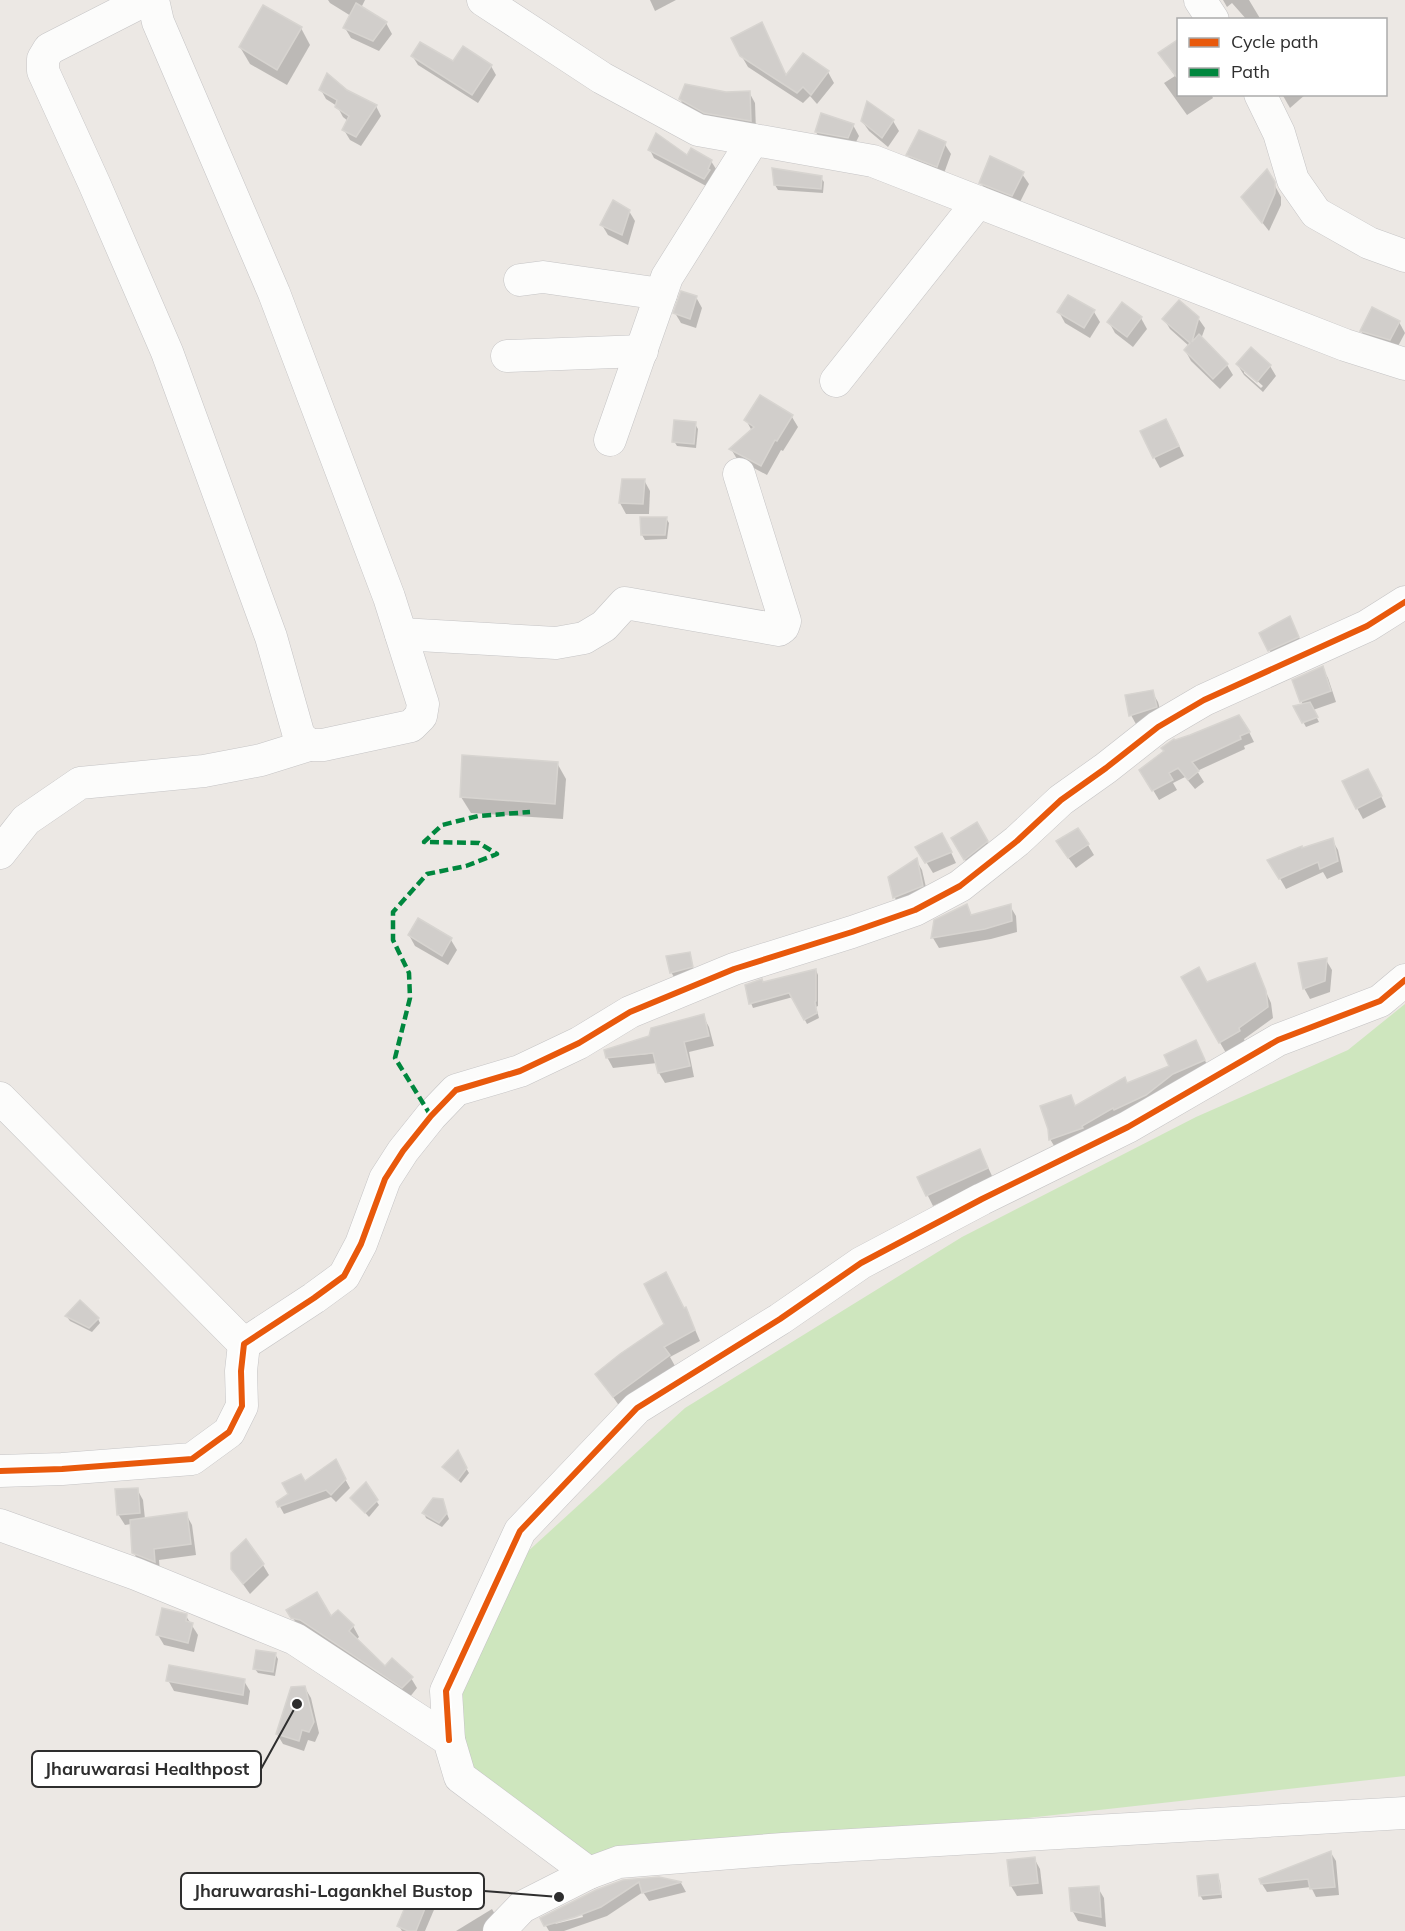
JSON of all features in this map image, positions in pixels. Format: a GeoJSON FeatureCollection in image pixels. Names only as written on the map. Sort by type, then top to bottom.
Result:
{"type":"FeatureCollection","features":[{"type":"Feature","properties":{"kind":"street"},"geometry":{"type":"LineString","coordinates":[[146,0],[49,49],[43,59],[43,71],[167,352],[271,638],[299,736],[309,745]]}},
{"type":"Feature","properties":{"kind":"street"},"geometry":{"type":"LineString","coordinates":[[0,853],[26,820],[80,783],[204,771],[261,759],[309,745],[323,745],[411,726],[421,716],[423,704],[389,597],[274,293],[158,22],[153,0]]}},
{"type":"Feature","properties":{"kind":"street"},"geometry":{"type":"LineString","coordinates":[[483,0],[602,78],[698,130],[873,161],[1345,345],[1405,364]]}},
{"type":"Feature","properties":{"kind":"street"},"geometry":{"type":"LineString","coordinates":[[1200,0],[1212,18]]}},
{"type":"Feature","properties":{"kind":"street"},"geometry":{"type":"LineString","coordinates":[[1261,96],[1279,133],[1293,180],[1316,213],[1369,243],[1405,256]]}},
{"type":"Feature","properties":{"kind":"street"},"geometry":{"type":"LineString","coordinates":[[609,440],[667,277],[753,140]]}},
{"type":"Feature","properties":{"kind":"street"},"geometry":{"type":"LineString","coordinates":[[836,381],[978,202]]}},
{"type":"Feature","properties":{"kind":"street"},"geometry":{"type":"LineString","coordinates":[[520,280],[543,277],[661,294]]}},
{"type":"Feature","properties":{"kind":"street"},"geometry":{"type":"LineString","coordinates":[[507,356],[642,351]]}},
{"type":"Feature","properties":{"kind":"street"},"geometry":{"type":"LineString","coordinates":[[401,634],[556,643],[584,638],[604,626],[625,603],[779,630],[783,627],[784,621],[739,474]]}},
{"type":"Feature","properties":{"kind":"street"},"geometry":{"type":"LineString","coordinates":[[244,1344],[344,1276],[362,1244],[385,1179],[410,1142],[456,1090],[520,1071],[579,1043],[630,1012],[734,969],[852,933],[915,910],[960,886],[1017,841],[1061,800],[1158,727],[1204,700],[1367,626],[1405,602]]}},
{"type":"Feature","properties":{"kind":"street"},"geometry":{"type":"LineString","coordinates":[[589,1874],[460,1777],[449,1740],[446,1691],[520,1531],[636,1408],[780,1319],[861,1263],[982,1199],[1128,1127],[1278,1040],[1380,1001],[1405,980]]}},
{"type":"Feature","properties":{"kind":"street"},"geometry":{"type":"LineString","coordinates":[[0,1098],[244,1344]]}},
{"type":"Feature","properties":{"kind":"street"},"geometry":{"type":"LineString","coordinates":[[0,1471],[62,1469],[192,1459],[229,1431],[242,1406],[241,1371],[244,1344]]}},
{"type":"Feature","properties":{"kind":"street"},"geometry":{"type":"LineString","coordinates":[[0,1525],[136,1574],[295,1639],[449,1740]]}},
{"type":"Feature","properties":{"kind":"street"},"geometry":{"type":"LineString","coordinates":[[499,1931],[522,1907],[619,1862],[783,1849],[1405,1813]]}},
{"type":"Feature","properties":{"kind":"green space"},"geometry":{"type":"Polygon","coordinates":[[[1405,1004],[1405,1776],[577,1868],[466,1780],[446,1709],[525,1554],[685,1408],[962,1237],[1196,1117],[1348,1050],[1405,1004]]]}},
{"type":"Feature","properties":{"kind":"building"},"geometry":{"type":"Polygon","coordinates":[[[356,3],[387,22],[373,41],[343,28],[356,3]]]}},
{"type":"Feature","properties":{"kind":"building"},"geometry":{"type":"Polygon","coordinates":[[[263,5],[302,27],[277,70],[239,47],[263,5]]]}},
{"type":"Feature","properties":{"kind":"building"},"geometry":{"type":"Polygon","coordinates":[[[762,22],[786,75],[803,53],[829,71],[811,95],[803,87],[797,93],[740,56],[731,38],[762,22]]]}},
{"type":"Feature","properties":{"kind":"building"},"geometry":{"type":"Polygon","coordinates":[[[1177,40],[1177,77],[1158,53],[1177,40]]]}},
{"type":"Feature","properties":{"kind":"building"},"geometry":{"type":"Polygon","coordinates":[[[420,42],[453,61],[463,46],[492,65],[472,95],[411,56],[420,42]]]}},
{"type":"Feature","properties":{"kind":"building"},"geometry":{"type":"Polygon","coordinates":[[[327,73],[347,90],[377,105],[356,137],[342,130],[349,116],[335,107],[337,100],[319,90],[327,73]]]}},
{"type":"Feature","properties":{"kind":"building"},"geometry":{"type":"Polygon","coordinates":[[[685,84],[726,92],[750,91],[751,121],[704,113],[679,99],[685,84]]]}},
{"type":"Feature","properties":{"kind":"building"},"geometry":{"type":"Polygon","coordinates":[[[867,101],[894,120],[882,138],[861,121],[867,101]]]}},
{"type":"Feature","properties":{"kind":"building"},"geometry":{"type":"Polygon","coordinates":[[[821,113],[854,124],[848,138],[815,132],[821,113]]]}},
{"type":"Feature","properties":{"kind":"building"},"geometry":{"type":"Polygon","coordinates":[[[919,130],[946,142],[937,167],[906,155],[919,130]]]}},
{"type":"Feature","properties":{"kind":"building"},"geometry":{"type":"Polygon","coordinates":[[[656,133],[687,155],[691,148],[712,160],[708,169],[710,170],[704,179],[648,150],[656,133]]]}},
{"type":"Feature","properties":{"kind":"building"},"geometry":{"type":"Polygon","coordinates":[[[990,156],[1024,172],[1012,196],[979,183],[990,156]]]}},
{"type":"Feature","properties":{"kind":"building"},"geometry":{"type":"Polygon","coordinates":[[[772,168],[822,176],[821,189],[774,185],[772,168]]]}},
{"type":"Feature","properties":{"kind":"building"},"geometry":{"type":"Polygon","coordinates":[[[1267,169],[1275,182],[1275,193],[1262,223],[1241,197],[1267,169]]]}},
{"type":"Feature","properties":{"kind":"building"},"geometry":{"type":"Polygon","coordinates":[[[613,200],[630,210],[622,235],[600,225],[613,200]]]}},
{"type":"Feature","properties":{"kind":"building"},"geometry":{"type":"Polygon","coordinates":[[[681,291],[697,296],[690,319],[673,313],[681,291]]]}},
{"type":"Feature","properties":{"kind":"building"},"geometry":{"type":"Polygon","coordinates":[[[1068,295],[1095,310],[1084,328],[1057,312],[1068,295]]]}},
{"type":"Feature","properties":{"kind":"building"},"geometry":{"type":"Polygon","coordinates":[[[1179,300],[1199,317],[1192,342],[1199,334],[1228,364],[1213,379],[1184,350],[1190,343],[1162,319],[1179,300]]]}},
{"type":"Feature","properties":{"kind":"building"},"geometry":{"type":"Polygon","coordinates":[[[1122,302],[1142,317],[1127,337],[1107,322],[1122,302]]]}},
{"type":"Feature","properties":{"kind":"building"},"geometry":{"type":"Polygon","coordinates":[[[1372,307],[1400,321],[1390,340],[1360,331],[1372,307]]]}},
{"type":"Feature","properties":{"kind":"building"},"geometry":{"type":"Polygon","coordinates":[[[1251,347],[1271,365],[1257,382],[1236,364],[1251,347]]]}},
{"type":"Feature","properties":{"kind":"building"},"geometry":{"type":"Polygon","coordinates":[[[760,395],[793,415],[777,441],[775,440],[761,466],[729,449],[754,427],[744,420],[760,395]]]}},
{"type":"Feature","properties":{"kind":"building"},"geometry":{"type":"Polygon","coordinates":[[[1166,419],[1179,446],[1153,458],[1140,431],[1166,419]]]}},
{"type":"Feature","properties":{"kind":"building"},"geometry":{"type":"Polygon","coordinates":[[[674,420],[696,422],[694,444],[672,442],[674,420]]]}},
{"type":"Feature","properties":{"kind":"building"},"geometry":{"type":"Polygon","coordinates":[[[622,479],[645,479],[643,504],[619,503],[622,479]]]}},
{"type":"Feature","properties":{"kind":"building"},"geometry":{"type":"Polygon","coordinates":[[[640,517],[667,517],[665,535],[641,535],[640,517]]]}},
{"type":"Feature","properties":{"kind":"building"},"geometry":{"type":"Polygon","coordinates":[[[1290,616],[1299,637],[1268,651],[1259,633],[1290,616]]]}},
{"type":"Feature","properties":{"kind":"building"},"geometry":{"type":"Polygon","coordinates":[[[1323,666],[1331,691],[1300,702],[1292,680],[1323,666]]]}},
{"type":"Feature","properties":{"kind":"building"},"geometry":{"type":"Polygon","coordinates":[[[1153,690],[1157,707],[1129,716],[1125,695],[1153,690]]]}},
{"type":"Feature","properties":{"kind":"building"},"geometry":{"type":"Polygon","coordinates":[[[1310,702],[1318,717],[1302,723],[1293,706],[1310,702]]]}},
{"type":"Feature","properties":{"kind":"building"},"geometry":{"type":"Polygon","coordinates":[[[1239,715],[1250,732],[1240,736],[1241,739],[1192,762],[1199,771],[1188,780],[1178,768],[1169,773],[1173,780],[1152,791],[1139,770],[1164,751],[1161,748],[1174,739],[1239,715]]]}},
{"type":"Feature","properties":{"kind":"building"},"geometry":{"type":"Polygon","coordinates":[[[462,755],[558,762],[555,804],[460,797],[462,755]]]}},
{"type":"Feature","properties":{"kind":"building"},"geometry":{"type":"Polygon","coordinates":[[[1368,769],[1382,796],[1356,809],[1342,781],[1368,769]]]}},
{"type":"Feature","properties":{"kind":"building"},"geometry":{"type":"Polygon","coordinates":[[[977,822],[988,841],[964,860],[951,838],[977,822]]]}},
{"type":"Feature","properties":{"kind":"building"},"geometry":{"type":"Polygon","coordinates":[[[1078,828],[1089,844],[1068,858],[1056,841],[1078,828]]]}},
{"type":"Feature","properties":{"kind":"building"},"geometry":{"type":"Polygon","coordinates":[[[942,833],[952,852],[925,863],[915,847],[942,833]]]}},
{"type":"Feature","properties":{"kind":"building"},"geometry":{"type":"Polygon","coordinates":[[[1333,838],[1338,861],[1320,869],[1318,862],[1279,879],[1267,860],[1302,846],[1302,848],[1333,838]]]}},
{"type":"Feature","properties":{"kind":"building"},"geometry":{"type":"Polygon","coordinates":[[[917,858],[923,886],[893,898],[888,877],[917,858]]]}},
{"type":"Feature","properties":{"kind":"building"},"geometry":{"type":"Polygon","coordinates":[[[967,904],[971,915],[1011,904],[1012,921],[985,929],[931,938],[934,920],[967,904]]]}},
{"type":"Feature","properties":{"kind":"building"},"geometry":{"type":"Polygon","coordinates":[[[418,918],[452,938],[442,956],[408,935],[418,918]]]}},
{"type":"Feature","properties":{"kind":"building"},"geometry":{"type":"Polygon","coordinates":[[[690,952],[693,967],[670,973],[666,956],[690,952]]]}},
{"type":"Feature","properties":{"kind":"building"},"geometry":{"type":"Polygon","coordinates":[[[1327,958],[1325,981],[1303,989],[1298,963],[1327,958]]]}},
{"type":"Feature","properties":{"kind":"building"},"geometry":{"type":"Polygon","coordinates":[[[1255,963],[1266,991],[1268,1007],[1239,1028],[1240,1031],[1219,1043],[1181,977],[1199,967],[1207,982],[1255,963]]]}},
{"type":"Feature","properties":{"kind":"building"},"geometry":{"type":"Polygon","coordinates":[[[816,969],[817,1013],[804,1020],[789,993],[749,1004],[745,985],[762,979],[763,982],[816,969]]]}},
{"type":"Feature","properties":{"kind":"building"},"geometry":{"type":"Polygon","coordinates":[[[704,1014],[709,1036],[684,1042],[690,1066],[658,1073],[653,1053],[606,1058],[604,1050],[649,1036],[651,1028],[704,1014]]]}},
{"type":"Feature","properties":{"kind":"building"},"geometry":{"type":"Polygon","coordinates":[[[1196,1040],[1205,1060],[1173,1074],[1146,1095],[1114,1110],[1113,1108],[1082,1126],[1083,1128],[1049,1140],[1048,1129],[1040,1106],[1071,1095],[1075,1106],[1125,1077],[1127,1083],[1169,1066],[1164,1055],[1196,1040]]]}},
{"type":"Feature","properties":{"kind":"building"},"geometry":{"type":"Polygon","coordinates":[[[980,1149],[988,1168],[926,1196],[917,1177],[980,1149]]]}},
{"type":"Feature","properties":{"kind":"building"},"geometry":{"type":"Polygon","coordinates":[[[666,1272],[684,1308],[686,1307],[695,1330],[664,1347],[670,1355],[613,1397],[595,1374],[664,1324],[644,1284],[666,1272]]]}},
{"type":"Feature","properties":{"kind":"building"},"geometry":{"type":"Polygon","coordinates":[[[80,1300],[99,1318],[89,1328],[65,1316],[80,1300]]]}},
{"type":"Feature","properties":{"kind":"building"},"geometry":{"type":"Polygon","coordinates":[[[458,1450],[467,1468],[458,1480],[442,1467],[458,1450]]]}},
{"type":"Feature","properties":{"kind":"building"},"geometry":{"type":"Polygon","coordinates":[[[336,1459],[346,1479],[331,1495],[326,1490],[278,1507],[276,1502],[288,1494],[282,1483],[301,1474],[305,1481],[336,1459]]]}},
{"type":"Feature","properties":{"kind":"building"},"geometry":{"type":"Polygon","coordinates":[[[366,1482],[378,1500],[365,1513],[350,1498],[366,1482]]]}},
{"type":"Feature","properties":{"kind":"building"},"geometry":{"type":"Polygon","coordinates":[[[138,1488],[140,1513],[117,1515],[115,1489],[138,1488]]]}},
{"type":"Feature","properties":{"kind":"building"},"geometry":{"type":"Polygon","coordinates":[[[433,1498],[443,1499],[447,1513],[439,1523],[422,1513],[433,1498]]]}},
{"type":"Feature","properties":{"kind":"building"},"geometry":{"type":"Polygon","coordinates":[[[187,1512],[191,1544],[154,1549],[155,1562],[132,1553],[130,1520],[187,1512]]]}},
{"type":"Feature","properties":{"kind":"building"},"geometry":{"type":"Polygon","coordinates":[[[246,1539],[264,1564],[243,1584],[231,1569],[231,1553],[246,1539]]]}},
{"type":"Feature","properties":{"kind":"building"},"geometry":{"type":"Polygon","coordinates":[[[317,1592],[331,1616],[338,1610],[354,1625],[349,1631],[385,1666],[392,1658],[413,1677],[402,1688],[300,1620],[291,1618],[286,1610],[317,1592]]]}},
{"type":"Feature","properties":{"kind":"building"},"geometry":{"type":"Polygon","coordinates":[[[162,1608],[187,1614],[186,1621],[193,1623],[188,1643],[156,1635],[162,1608]]]}},
{"type":"Feature","properties":{"kind":"building"},"geometry":{"type":"Polygon","coordinates":[[[256,1650],[276,1653],[273,1672],[253,1669],[256,1650]]]}},
{"type":"Feature","properties":{"kind":"building"},"geometry":{"type":"Polygon","coordinates":[[[169,1665],[245,1679],[243,1695],[166,1681],[169,1665]]]}},
{"type":"Feature","properties":{"kind":"building"},"geometry":{"type":"Polygon","coordinates":[[[305,1686],[314,1722],[309,1732],[302,1730],[299,1741],[276,1734],[291,1687],[305,1686]]]}},
{"type":"Feature","properties":{"kind":"building"},"geometry":{"type":"Polygon","coordinates":[[[1331,1851],[1335,1887],[1310,1889],[1308,1879],[1261,1884],[1259,1879],[1331,1851]]]}},
{"type":"Feature","properties":{"kind":"building"},"geometry":{"type":"Polygon","coordinates":[[[1035,1857],[1038,1883],[1010,1886],[1007,1860],[1035,1857]]]}},
{"type":"Feature","properties":{"kind":"building"},"geometry":{"type":"Polygon","coordinates":[[[1218,1874],[1221,1894],[1199,1896],[1197,1876],[1218,1874]]]}},
{"type":"Feature","properties":{"kind":"building"},"geometry":{"type":"Polygon","coordinates":[[[659,1877],[682,1882],[642,1893],[639,1882],[601,1907],[575,1917],[544,1926],[540,1918],[596,1890],[623,1880],[659,1877]]]}},
{"type":"Feature","properties":{"kind":"building"},"geometry":{"type":"Polygon","coordinates":[[[417,1879],[434,1886],[416,1931],[408,1931],[397,1926],[417,1879]]]}},
{"type":"Feature","properties":{"kind":"building"},"geometry":{"type":"Polygon","coordinates":[[[1099,1886],[1101,1917],[1071,1911],[1069,1888],[1099,1886]]]}},
{"type":"Feature","properties":{"kind":"marked path"},"geometry":{"type":"LineString","coordinates":[[431,1116],[395,1058],[410,998],[409,973],[393,940],[393,912],[427,874],[466,866],[497,854],[479,843],[424,842],[442,825],[478,816],[530,812]]}},
{"type":"Feature","properties":{"kind":"cycle path"},"geometry":{"type":"LineString","coordinates":[[0,1471],[62,1469],[192,1459],[229,1432],[242,1406],[241,1371],[244,1344],[344,1276],[361,1244],[385,1179],[403,1151],[431,1116],[456,1090],[520,1071],[579,1043],[630,1012],[734,969],[915,910],[960,886],[1017,841],[1061,800],[1158,727],[1204,700],[1367,626],[1405,602]]}},
{"type":"Feature","properties":{"kind":"cycle path"},"geometry":{"type":"LineString","coordinates":[[449,1740],[446,1691],[520,1531],[637,1408],[780,1319],[861,1263],[982,1199],[1128,1127],[1278,1040],[1380,1001],[1405,980]]}},
{"type":"Feature","properties":{"kind":"place","name":"Jharuwarasi Healthpost"},"geometry":{"type":"Point","coordinates":[297,1704]}},
{"type":"Feature","properties":{"kind":"place","name":"Jharuwarashi-Lagankhel Bustop"},"geometry":{"type":"Point","coordinates":[559,1897]}}]}
